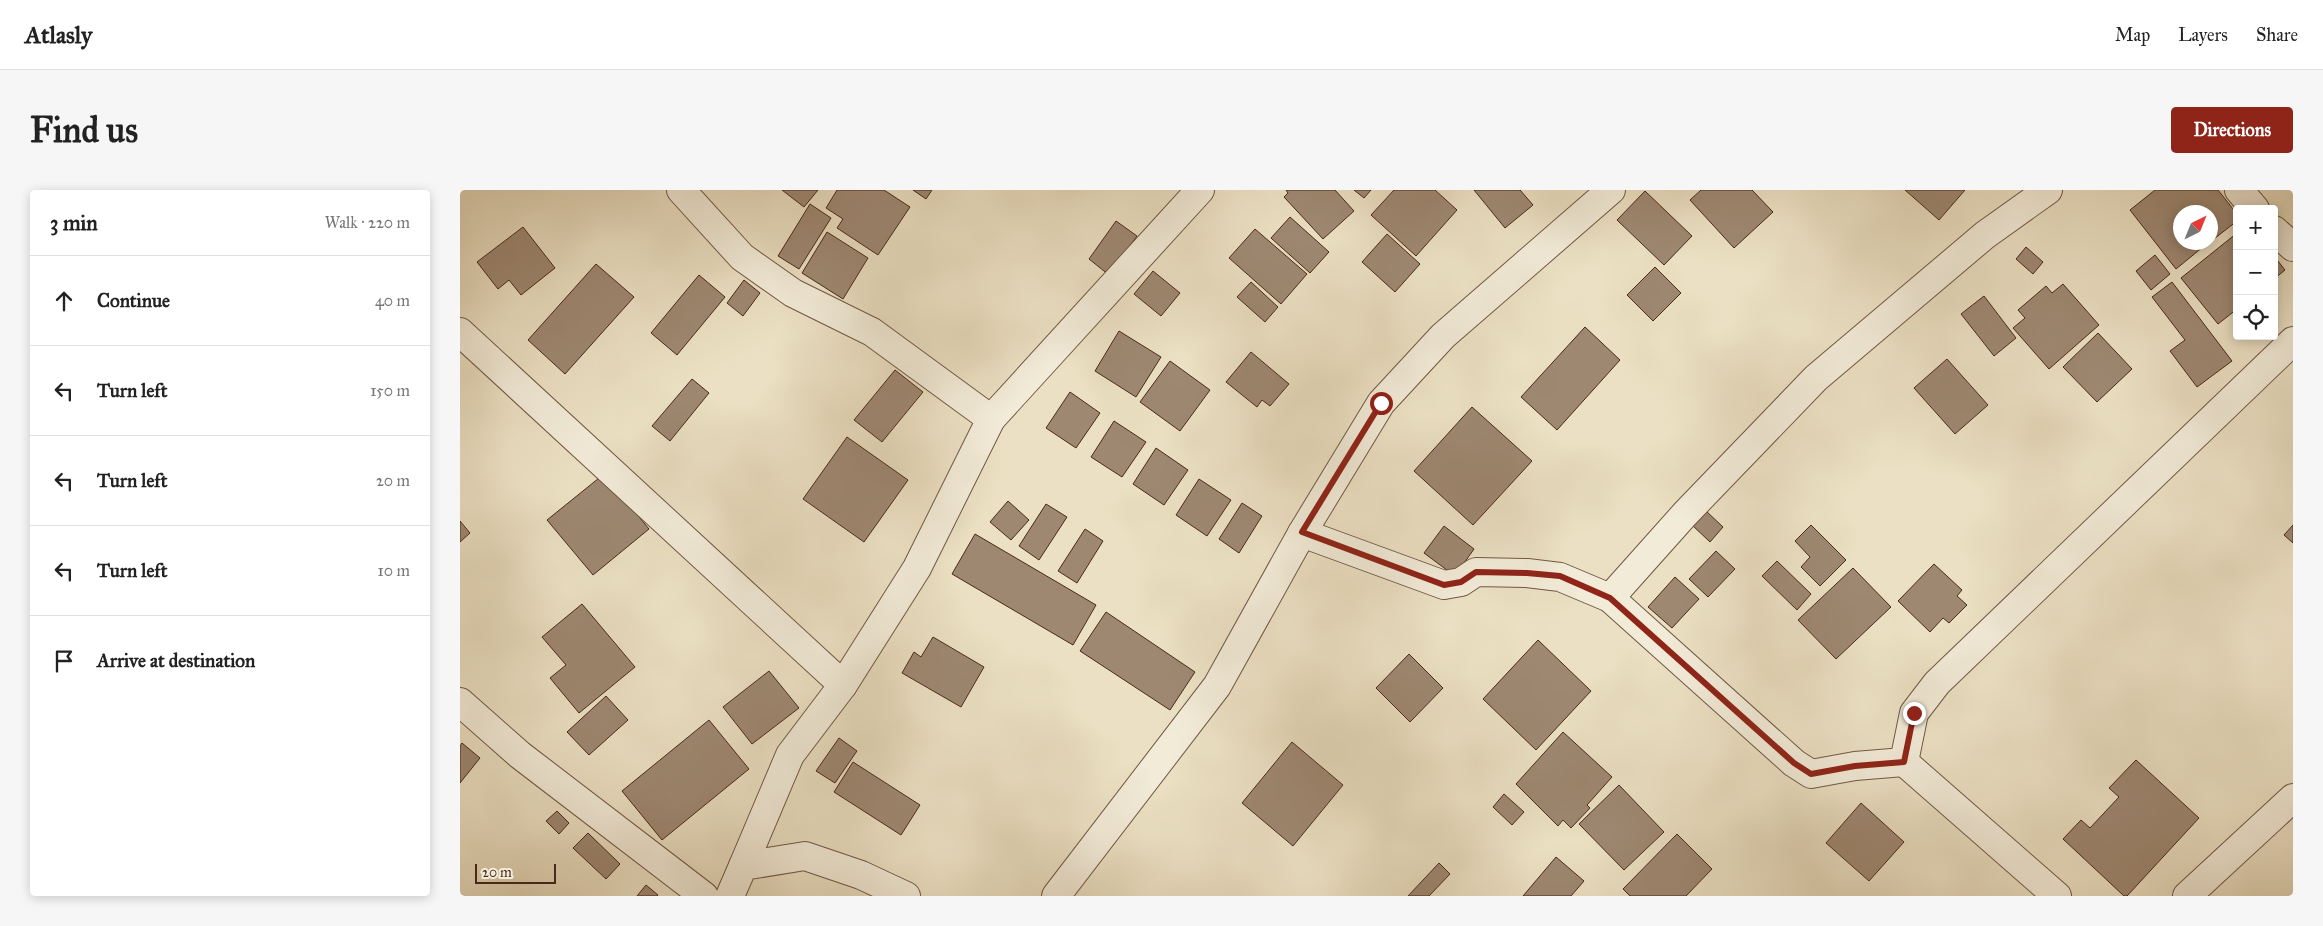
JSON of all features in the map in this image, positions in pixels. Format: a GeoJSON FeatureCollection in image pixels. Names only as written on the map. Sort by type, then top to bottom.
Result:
{"type":"FeatureCollection","features":[{"type":"Feature","properties":{"kind":"street"},"geometry":{"type":"LineString","coordinates":[[681,190],[742,257],[793,293],[872,332],[991,419]]}},
{"type":"Feature","properties":{"kind":"street"},"geometry":{"type":"LineString","coordinates":[[730,896],[790,755],[844,685],[917,568],[991,419],[1200,190]]}},
{"type":"Feature","properties":{"kind":"street"},"geometry":{"type":"LineString","coordinates":[[1056,896],[1217,686],[1302,532],[1381,403],[1443,336],[1610,190]]}},
{"type":"Feature","properties":{"kind":"street"},"geometry":{"type":"LineString","coordinates":[[1610,598],[1685,514],[1816,378],[1985,235],[2048,190]]}},
{"type":"Feature","properties":{"kind":"street"},"geometry":{"type":"LineString","coordinates":[[2239,190],[2252,205]]}},
{"type":"Feature","properties":{"kind":"street"},"geometry":{"type":"LineString","coordinates":[[2278,234],[2293,247]]}},
{"type":"Feature","properties":{"kind":"street"},"geometry":{"type":"LineString","coordinates":[[460,332],[844,685]]}},
{"type":"Feature","properties":{"kind":"street"},"geometry":{"type":"LineString","coordinates":[[1904,762],[1914,713],[1936,683],[2293,341]]}},
{"type":"Feature","properties":{"kind":"street"},"geometry":{"type":"LineString","coordinates":[[1302,532],[1444,585],[1461,582],[1476,572],[1527,573],[1560,576],[1610,598],[1794,763],[1811,774],[1855,766],[1904,762],[2057,896]]}},
{"type":"Feature","properties":{"kind":"street"},"geometry":{"type":"LineString","coordinates":[[460,702],[520,754],[704,896]]}},
{"type":"Feature","properties":{"kind":"street"},"geometry":{"type":"LineString","coordinates":[[2187,896],[2293,798]]}},
{"type":"Feature","properties":{"kind":"street"},"geometry":{"type":"LineString","coordinates":[[742,866],[805,856],[861,876],[906,896]]}},
{"type":"Feature","properties":{"kind":"building"},"geometry":{"type":"Polygon","coordinates":[[[782,190],[818,190],[804,207],[782,190]]]}},
{"type":"Feature","properties":{"kind":"building"},"geometry":{"type":"Polygon","coordinates":[[[837,190],[884,190],[910,207],[878,255],[837,228],[843,219],[826,208],[837,190]]]}},
{"type":"Feature","properties":{"kind":"building"},"geometry":{"type":"Polygon","coordinates":[[[913,190],[932,190],[926,199],[913,190]]]}},
{"type":"Feature","properties":{"kind":"building"},"geometry":{"type":"Polygon","coordinates":[[[1286,190],[1335,190],[1354,211],[1323,239],[1284,197],[1288,193],[1286,190]]]}},
{"type":"Feature","properties":{"kind":"building"},"geometry":{"type":"Polygon","coordinates":[[[1354,190],[1371,190],[1364,198],[1354,190]]]}},
{"type":"Feature","properties":{"kind":"building"},"geometry":{"type":"Polygon","coordinates":[[[1394,190],[1435,190],[1457,210],[1416,256],[1371,215],[1394,190]]]}},
{"type":"Feature","properties":{"kind":"building"},"geometry":{"type":"Polygon","coordinates":[[[1474,190],[1520,190],[1533,205],[1505,228],[1474,190]]]}},
{"type":"Feature","properties":{"kind":"building"},"geometry":{"type":"Polygon","coordinates":[[[1701,190],[1752,190],[1773,212],[1734,248],[1690,200],[1701,190]]]}},
{"type":"Feature","properties":{"kind":"building"},"geometry":{"type":"Polygon","coordinates":[[[1905,190],[1965,190],[1939,220],[1905,190]]]}},
{"type":"Feature","properties":{"kind":"building"},"geometry":{"type":"Polygon","coordinates":[[[2155,190],[2218,190],[2233,209],[2233,224],[2218,236],[2218,205],[2173,205],[2173,250],[2199,250],[2176,269],[2130,210],[2155,190]]]}},
{"type":"Feature","properties":{"kind":"building"},"geometry":{"type":"Polygon","coordinates":[[[1645,191],[1692,236],[1664,265],[1617,220],[1645,191]]]}},
{"type":"Feature","properties":{"kind":"building"},"geometry":{"type":"Polygon","coordinates":[[[810,204],[831,218],[799,269],[778,256],[810,204]]]}},
{"type":"Feature","properties":{"kind":"building"},"geometry":{"type":"Polygon","coordinates":[[[1290,217],[1329,252],[1310,273],[1271,238],[1290,217]]]}},
{"type":"Feature","properties":{"kind":"building"},"geometry":{"type":"Polygon","coordinates":[[[1116,221],[1137,236],[1109,275],[1089,259],[1116,221]]]}},
{"type":"Feature","properties":{"kind":"building"},"geometry":{"type":"Polygon","coordinates":[[[523,227],[555,268],[521,295],[509,280],[498,289],[477,262],[523,227]]]}},
{"type":"Feature","properties":{"kind":"building"},"geometry":{"type":"Polygon","coordinates":[[[1255,229],[1307,274],[1281,304],[1229,258],[1255,229]]]}},
{"type":"Feature","properties":{"kind":"building"},"geometry":{"type":"Polygon","coordinates":[[[827,232],[868,258],[843,299],[802,273],[827,232]]]}},
{"type":"Feature","properties":{"kind":"building"},"geometry":{"type":"Polygon","coordinates":[[[1387,234],[1420,264],[1395,292],[1362,262],[1387,234]]]}},
{"type":"Feature","properties":{"kind":"building"},"geometry":{"type":"Polygon","coordinates":[[[2233,236],[2233,312],[2218,324],[2181,278],[2233,236]]]}},
{"type":"Feature","properties":{"kind":"building"},"geometry":{"type":"Polygon","coordinates":[[[2026,247],[2043,262],[2033,274],[2016,259],[2026,247]]]}},
{"type":"Feature","properties":{"kind":"building"},"geometry":{"type":"Polygon","coordinates":[[[2155,255],[2170,274],[2151,290],[2136,271],[2155,255]]]}},
{"type":"Feature","properties":{"kind":"building"},"geometry":{"type":"Polygon","coordinates":[[[2278,261],[2285,270],[2278,276],[2278,261]]]}},
{"type":"Feature","properties":{"kind":"building"},"geometry":{"type":"Polygon","coordinates":[[[596,264],[634,297],[565,374],[528,340],[596,264]]]}},
{"type":"Feature","properties":{"kind":"building"},"geometry":{"type":"Polygon","coordinates":[[[1655,267],[1681,293],[1653,321],[1627,295],[1655,267]]]}},
{"type":"Feature","properties":{"kind":"building"},"geometry":{"type":"Polygon","coordinates":[[[1153,271],[1180,293],[1161,316],[1134,294],[1153,271]]]}},
{"type":"Feature","properties":{"kind":"building"},"geometry":{"type":"Polygon","coordinates":[[[699,275],[725,297],[677,355],[651,333],[699,275]]]}},
{"type":"Feature","properties":{"kind":"building"},"geometry":{"type":"Polygon","coordinates":[[[744,280],[760,293],[743,316],[727,303],[744,280]]]}},
{"type":"Feature","properties":{"kind":"building"},"geometry":{"type":"Polygon","coordinates":[[[1251,282],[1278,307],[1265,322],[1237,297],[1251,282]]]}},
{"type":"Feature","properties":{"kind":"building"},"geometry":{"type":"Polygon","coordinates":[[[2172,282],[2232,361],[2197,387],[2170,351],[2185,340],[2152,297],[2172,282]]]}},
{"type":"Feature","properties":{"kind":"building"},"geometry":{"type":"Polygon","coordinates":[[[2063,284],[2099,325],[2049,369],[2013,328],[2025,318],[2018,310],[2046,286],[2052,293],[2063,284]]]}},
{"type":"Feature","properties":{"kind":"building"},"geometry":{"type":"Polygon","coordinates":[[[1984,296],[2016,338],[1994,356],[1961,314],[1984,296]]]}},
{"type":"Feature","properties":{"kind":"building"},"geometry":{"type":"Polygon","coordinates":[[[1585,327],[1620,360],[1557,430],[1521,397],[1585,327]]]}},
{"type":"Feature","properties":{"kind":"building"},"geometry":{"type":"Polygon","coordinates":[[[1119,331],[1161,357],[1136,397],[1095,371],[1119,331]]]}},
{"type":"Feature","properties":{"kind":"building"},"geometry":{"type":"Polygon","coordinates":[[[2098,333],[2132,369],[2097,402],[2063,367],[2098,333]]]}},
{"type":"Feature","properties":{"kind":"building"},"geometry":{"type":"Polygon","coordinates":[[[1251,352],[1289,384],[1270,406],[1262,400],[1257,407],[1226,382],[1251,352]]]}},
{"type":"Feature","properties":{"kind":"building"},"geometry":{"type":"Polygon","coordinates":[[[1947,359],[1988,405],[1955,434],[1914,388],[1947,359]]]}},
{"type":"Feature","properties":{"kind":"building"},"geometry":{"type":"Polygon","coordinates":[[[1170,361],[1210,390],[1180,431],[1140,402],[1170,361]]]}},
{"type":"Feature","properties":{"kind":"building"},"geometry":{"type":"Polygon","coordinates":[[[895,370],[923,392],[882,442],[854,420],[895,370]]]}},
{"type":"Feature","properties":{"kind":"building"},"geometry":{"type":"Polygon","coordinates":[[[692,379],[709,393],[670,441],[652,426],[692,379]]]}},
{"type":"Feature","properties":{"kind":"building"},"geometry":{"type":"Polygon","coordinates":[[[1070,392],[1100,413],[1076,448],[1046,428],[1070,392]]]}},
{"type":"Feature","properties":{"kind":"building"},"geometry":{"type":"Polygon","coordinates":[[[1472,407],[1532,461],[1473,525],[1414,471],[1472,407]]]}},
{"type":"Feature","properties":{"kind":"building"},"geometry":{"type":"Polygon","coordinates":[[[1114,421],[1146,442],[1122,477],[1091,457],[1114,421]]]}},
{"type":"Feature","properties":{"kind":"building"},"geometry":{"type":"Polygon","coordinates":[[[847,437],[908,480],[864,542],[803,499],[847,437]]]}},
{"type":"Feature","properties":{"kind":"building"},"geometry":{"type":"Polygon","coordinates":[[[1156,448],[1188,470],[1164,505],[1133,484],[1156,448]]]}},
{"type":"Feature","properties":{"kind":"building"},"geometry":{"type":"Polygon","coordinates":[[[604,474],[649,529],[593,575],[547,520],[604,474]]]}},
{"type":"Feature","properties":{"kind":"building"},"geometry":{"type":"Polygon","coordinates":[[[1199,479],[1231,500],[1207,536],[1176,515],[1199,479]]]}},
{"type":"Feature","properties":{"kind":"building"},"geometry":{"type":"Polygon","coordinates":[[[1008,501],[1029,520],[1011,540],[990,522],[1008,501]]]}},
{"type":"Feature","properties":{"kind":"building"},"geometry":{"type":"Polygon","coordinates":[[[1242,503],[1262,516],[1239,553],[1219,539],[1242,503]]]}},
{"type":"Feature","properties":{"kind":"building"},"geometry":{"type":"Polygon","coordinates":[[[1046,504],[1067,517],[1039,560],[1019,546],[1046,504]]]}},
{"type":"Feature","properties":{"kind":"building"},"geometry":{"type":"Polygon","coordinates":[[[1705,510],[1723,527],[1710,542],[1691,524],[1705,510]]]}},
{"type":"Feature","properties":{"kind":"building"},"geometry":{"type":"Polygon","coordinates":[[[460,521],[470,533],[460,542],[460,521]]]}},
{"type":"Feature","properties":{"kind":"building"},"geometry":{"type":"Polygon","coordinates":[[[1811,525],[1846,560],[1820,586],[1801,567],[1810,557],[1795,541],[1811,525]]]}},
{"type":"Feature","properties":{"kind":"building"},"geometry":{"type":"Polygon","coordinates":[[[2293,525],[2293,543],[2284,535],[2293,525]]]}},
{"type":"Feature","properties":{"kind":"building"},"geometry":{"type":"Polygon","coordinates":[[[1444,526],[1474,549],[1455,576],[1424,553],[1444,526]]]}},
{"type":"Feature","properties":{"kind":"building"},"geometry":{"type":"Polygon","coordinates":[[[1085,529],[1103,541],[1077,583],[1058,571],[1085,529]]]}},
{"type":"Feature","properties":{"kind":"building"},"geometry":{"type":"Polygon","coordinates":[[[975,534],[1096,605],[1073,645],[952,574],[975,534]]]}},
{"type":"Feature","properties":{"kind":"building"},"geometry":{"type":"Polygon","coordinates":[[[1716,551],[1735,569],[1708,597],[1689,579],[1716,551]]]}},
{"type":"Feature","properties":{"kind":"building"},"geometry":{"type":"Polygon","coordinates":[[[1777,561],[1811,594],[1797,610],[1762,576],[1777,561]]]}},
{"type":"Feature","properties":{"kind":"building"},"geometry":{"type":"Polygon","coordinates":[[[1934,564],[1962,590],[1957,596],[1967,605],[1949,623],[1943,618],[1930,632],[1898,601],[1934,564]]]}},
{"type":"Feature","properties":{"kind":"building"},"geometry":{"type":"Polygon","coordinates":[[[1853,568],[1891,607],[1836,659],[1798,620],[1853,568]]]}},
{"type":"Feature","properties":{"kind":"building"},"geometry":{"type":"Polygon","coordinates":[[[1675,577],[1699,599],[1672,628],[1648,607],[1675,577]]]}},
{"type":"Feature","properties":{"kind":"building"},"geometry":{"type":"Polygon","coordinates":[[[582,604],[635,667],[579,713],[550,678],[566,665],[542,637],[582,604]]]}},
{"type":"Feature","properties":{"kind":"building"},"geometry":{"type":"Polygon","coordinates":[[[1106,612],[1195,672],[1170,710],[1080,651],[1106,612]]]}},
{"type":"Feature","properties":{"kind":"building"},"geometry":{"type":"Polygon","coordinates":[[[933,637],[984,667],[961,707],[902,673],[914,652],[921,657],[933,637]]]}},
{"type":"Feature","properties":{"kind":"building"},"geometry":{"type":"Polygon","coordinates":[[[1538,640],[1591,691],[1536,750],[1483,699],[1538,640]]]}},
{"type":"Feature","properties":{"kind":"building"},"geometry":{"type":"Polygon","coordinates":[[[1409,654],[1443,688],[1410,722],[1376,688],[1409,654]]]}},
{"type":"Feature","properties":{"kind":"building"},"geometry":{"type":"Polygon","coordinates":[[[769,671],[799,708],[752,744],[723,707],[769,671]]]}},
{"type":"Feature","properties":{"kind":"building"},"geometry":{"type":"Polygon","coordinates":[[[606,696],[628,720],[589,755],[567,732],[606,696]]]}},
{"type":"Feature","properties":{"kind":"building"},"geometry":{"type":"Polygon","coordinates":[[[709,720],[749,769],[662,840],[622,791],[709,720]]]}},
{"type":"Feature","properties":{"kind":"building"},"geometry":{"type":"Polygon","coordinates":[[[1563,732],[1612,777],[1587,805],[1590,808],[1571,828],[1563,820],[1558,826],[1516,784],[1563,732]]]}},
{"type":"Feature","properties":{"kind":"building"},"geometry":{"type":"Polygon","coordinates":[[[839,738],[857,751],[835,783],[816,771],[839,738]]]}},
{"type":"Feature","properties":{"kind":"building"},"geometry":{"type":"Polygon","coordinates":[[[1292,742],[1343,785],[1293,846],[1242,803],[1292,742]]]}},
{"type":"Feature","properties":{"kind":"building"},"geometry":{"type":"Polygon","coordinates":[[[462,743],[480,758],[460,783],[460,746],[462,743]]]}},
{"type":"Feature","properties":{"kind":"building"},"geometry":{"type":"Polygon","coordinates":[[[2136,760],[2199,818],[2127,896],[2124,896],[2063,839],[2081,820],[2090,828],[2119,797],[2109,788],[2136,760]]]}},
{"type":"Feature","properties":{"kind":"building"},"geometry":{"type":"Polygon","coordinates":[[[853,762],[920,805],[901,835],[834,792],[853,762]]]}},
{"type":"Feature","properties":{"kind":"building"},"geometry":{"type":"Polygon","coordinates":[[[1619,785],[1664,832],[1624,870],[1579,824],[1619,785]]]}},
{"type":"Feature","properties":{"kind":"building"},"geometry":{"type":"Polygon","coordinates":[[[1504,794],[1524,812],[1512,825],[1493,807],[1504,794]]]}},
{"type":"Feature","properties":{"kind":"building"},"geometry":{"type":"Polygon","coordinates":[[[1861,803],[1904,842],[1869,881],[1826,843],[1861,803]]]}},
{"type":"Feature","properties":{"kind":"building"},"geometry":{"type":"Polygon","coordinates":[[[557,811],[569,823],[559,834],[546,821],[557,811]]]}},
{"type":"Feature","properties":{"kind":"building"},"geometry":{"type":"Polygon","coordinates":[[[588,833],[620,864],[606,879],[573,848],[588,833]]]}},
{"type":"Feature","properties":{"kind":"building"},"geometry":{"type":"Polygon","coordinates":[[[1677,834],[1712,869],[1686,896],[1630,896],[1623,889],[1677,834]]]}},
{"type":"Feature","properties":{"kind":"building"},"geometry":{"type":"Polygon","coordinates":[[[1556,857],[1584,881],[1571,896],[1523,896],[1556,857]]]}},
{"type":"Feature","properties":{"kind":"building"},"geometry":{"type":"Polygon","coordinates":[[[1439,863],[1450,874],[1429,896],[1408,896],[1439,863]]]}},
{"type":"Feature","properties":{"kind":"building"},"geometry":{"type":"Polygon","coordinates":[[[646,885],[658,895],[637,896],[646,885]]]}},
{"type":"Feature","properties":{"kind":"route"},"geometry":{"type":"LineString","coordinates":[[1381,403],[1302,532],[1444,585],[1461,582],[1476,572],[1527,573],[1560,576],[1610,598],[1794,763],[1811,774],[1855,766],[1904,762],[1914,713]]}}]}
